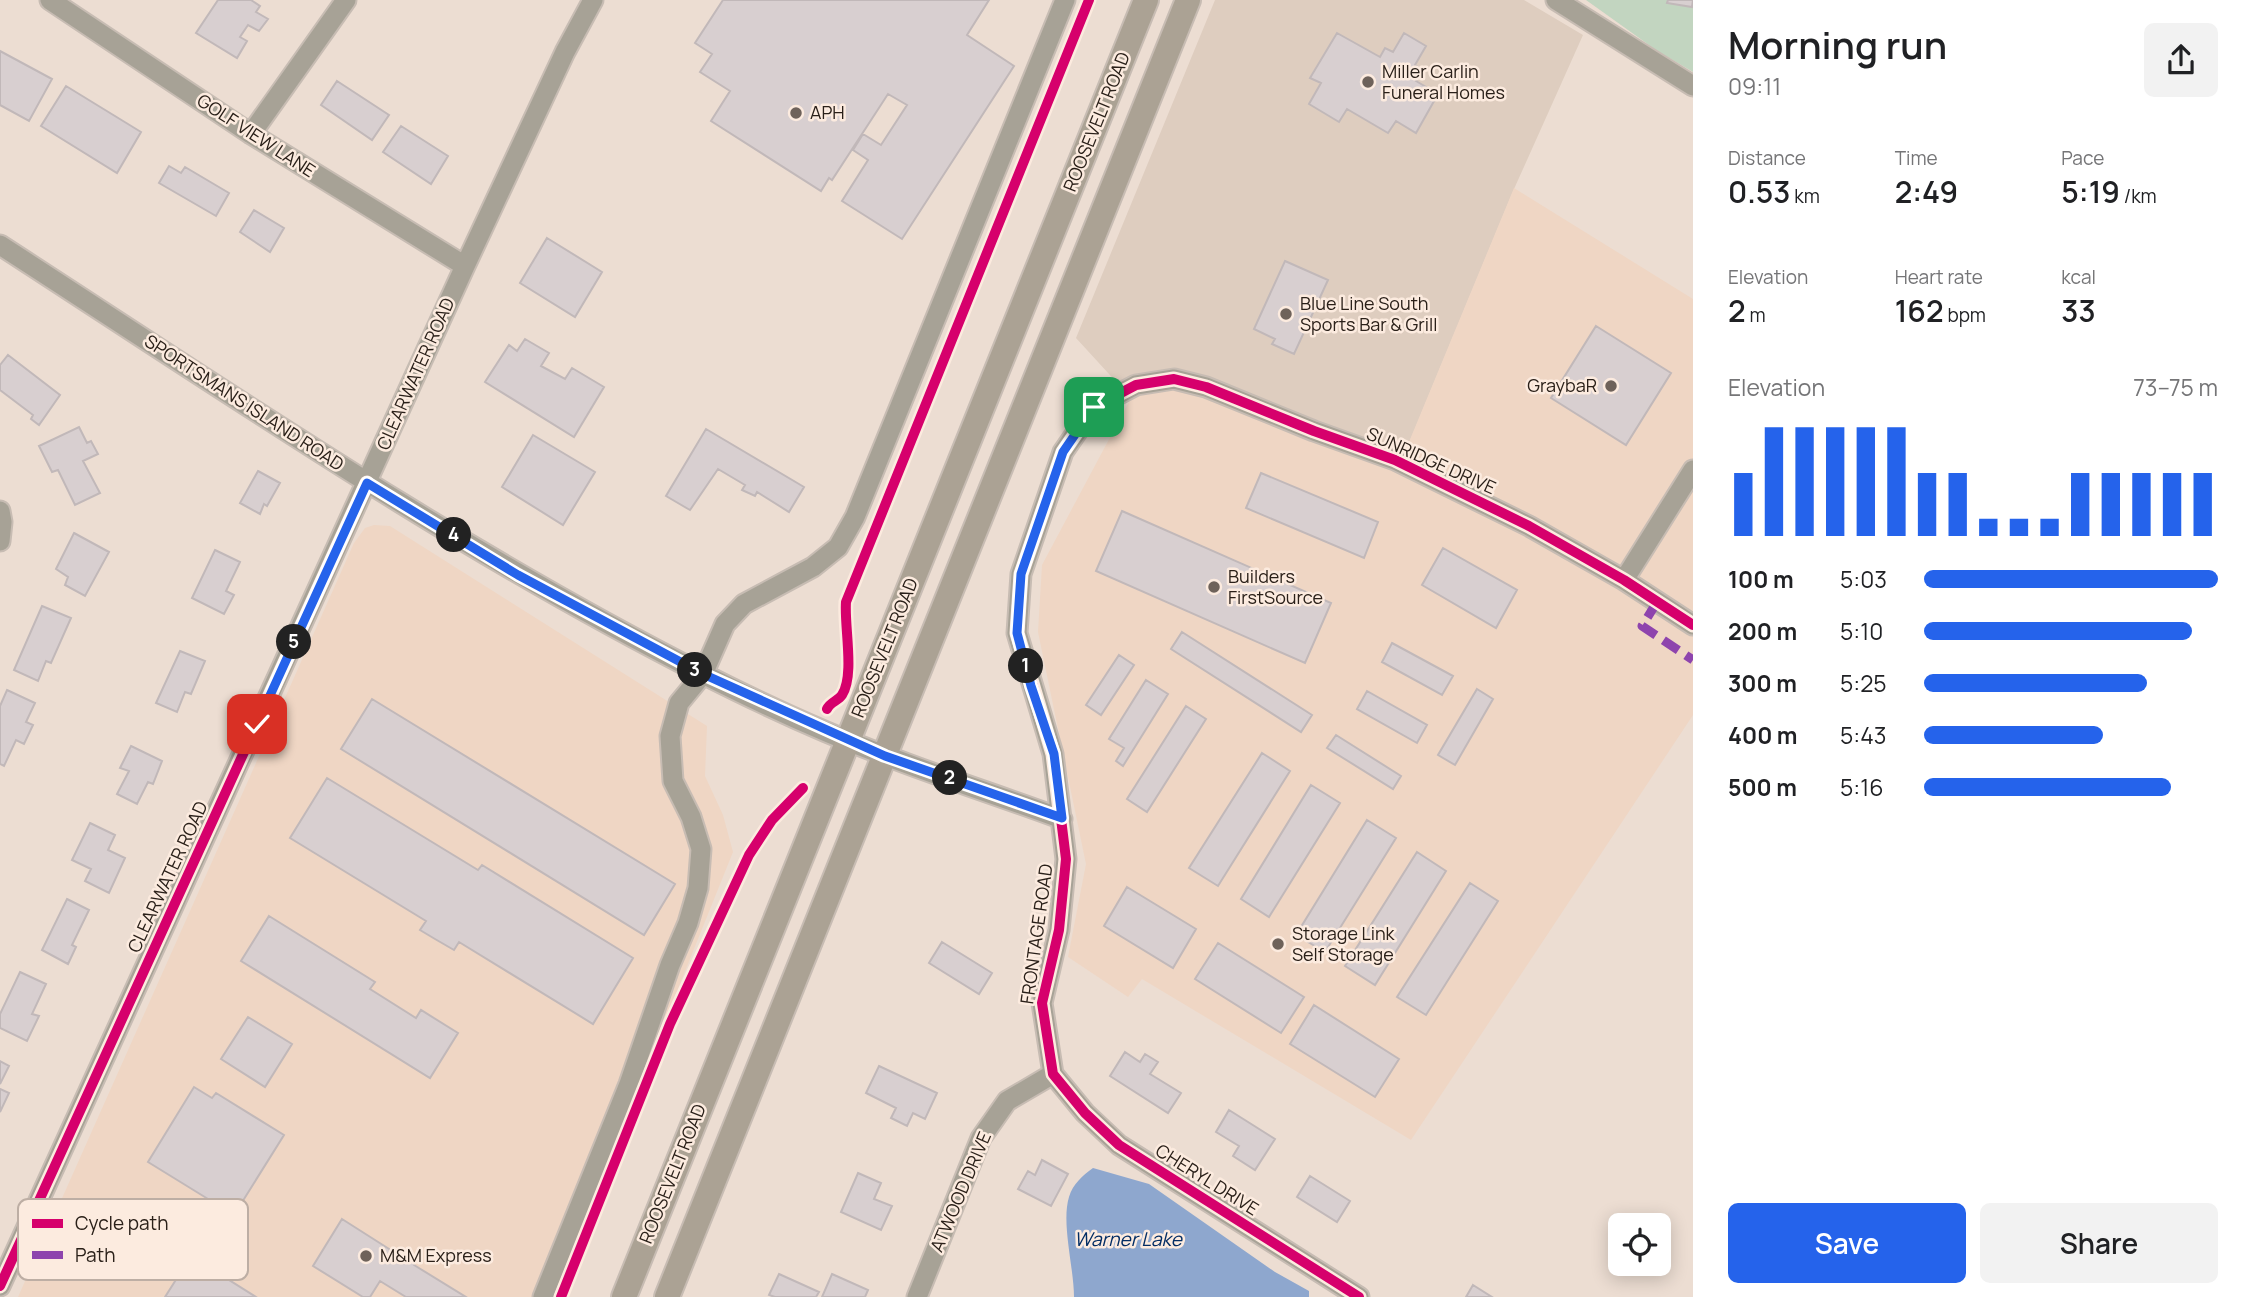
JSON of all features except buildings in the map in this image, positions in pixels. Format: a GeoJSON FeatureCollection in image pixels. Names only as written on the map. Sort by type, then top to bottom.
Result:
{"type":"FeatureCollection","features":[{"type":"Feature","properties":{"kind":"main road","name":"ROOSEVELT ROAD"},"geometry":{"type":"LineString","coordinates":[[624,1297],[1146,0]]}},
{"type":"Feature","properties":{"kind":"main road"},"geometry":{"type":"LineString","coordinates":[[667,1297],[1188,0]]}},
{"type":"Feature","properties":{"kind":"street","name":"GOLF VIEW LANE"},"geometry":{"type":"LineString","coordinates":[[50,0],[251,134],[465,266]]}},
{"type":"Feature","properties":{"kind":"street"},"geometry":{"type":"LineString","coordinates":[[251,134],[346,0]]}},
{"type":"Feature","properties":{"kind":"street","name":"CLEARWATER ROAD"},"geometry":{"type":"LineString","coordinates":[[40,1199],[465,266],[565,52],[593,0]]}},
{"type":"Feature","properties":{"kind":"street"},"geometry":{"type":"LineString","coordinates":[[543,1297],[629,1084],[670,965],[688,923],[698,888],[701,849],[691,817],[674,780],[670,736],[679,703],[703,674],[725,624],[731,617],[744,604],[813,567],[838,547],[855,517],[1065,0]]}},
{"type":"Feature","properties":{"kind":"street"},"geometry":{"type":"LineString","coordinates":[[1556,0],[1693,86]]}},
{"type":"Feature","properties":{"kind":"street","name":"SPORTSMANS ISLAND ROAD"},"geometry":{"type":"LineString","coordinates":[[0,245],[367,483],[518,575],[703,674],[848,740],[885,756],[1062,818]]}},
{"type":"Feature","properties":{"kind":"street","name":"SUNRIDGE DRIVE"},"geometry":{"type":"LineString","coordinates":[[1136,385],[1174,379],[1206,387],[1314,431],[1395,460],[1529,526],[1624,580],[1693,625]]}},
{"type":"Feature","properties":{"kind":"street","name":"FRONTAGE ROAD"},"geometry":{"type":"LineString","coordinates":[[1053,1074],[1042,1003],[1059,930],[1066,859],[1054,754],[1031,686],[1017,633],[1021,574],[1063,452],[1094,407],[1136,385]]}},
{"type":"Feature","properties":{"kind":"street"},"geometry":{"type":"LineString","coordinates":[[1624,580],[1693,470]]}},
{"type":"Feature","properties":{"kind":"street"},"geometry":{"type":"LineString","coordinates":[[0,511],[0,541]]}},
{"type":"Feature","properties":{"kind":"street","name":"ATWOOD DRIVE"},"geometry":{"type":"LineString","coordinates":[[917,1297],[981,1138],[1007,1101],[1053,1074]]}},
{"type":"Feature","properties":{"kind":"street","name":"CHERYL DRIVE"},"geometry":{"type":"LineString","coordinates":[[1053,1074],[1085,1113],[1119,1145],[1359,1297]]}},
{"type":"Feature","properties":{"kind":"street","name":"CLEARWATER ROAD"},"geometry":{"type":"LineString","coordinates":[[0,1286],[18,1247]]}},
{"type":"Feature","properties":{"kind":"shaded area"},"geometry":{"type":"Polygon","coordinates":[[[1215,0],[1524,0],[1583,35],[1514,189],[1397,472],[1178,383],[1131,398],[1076,338],[1215,0]]]}},
{"type":"Feature","properties":{"kind":"shaded area"},"geometry":{"type":"Polygon","coordinates":[[[1514,188],[1693,299],[1693,715],[1411,1140],[1142,979],[1128,997],[1068,957],[1086,864],[1038,632],[1042,565],[1131,398],[1177,383],[1397,471],[1514,188]]]}},
{"type":"Feature","properties":{"kind":"shaded area"},"geometry":{"type":"Polygon","coordinates":[[[374,525],[390,526],[707,726],[705,776],[723,815],[733,852],[554,1297],[18,1297],[26,1280],[248,1280],[248,1199],[62,1199],[354,543],[365,528],[374,525]]]}},
{"type":"Feature","properties":{"kind":"green space"},"geometry":{"type":"Polygon","coordinates":[[[1586,0],[1668,0],[1667,2],[1693,4],[1693,72],[1656,50],[1586,0]]]}},
{"type":"Feature","properties":{"kind":"water","name":"Warner Lake"},"geometry":{"type":"Polygon","coordinates":[[[1093,1168],[1149,1184],[1275,1272],[1309,1291],[1309,1297],[1074,1297],[1067,1208],[1075,1184],[1093,1168]]]}},
{"type":"Feature","properties":{"kind":"marked path"},"geometry":{"type":"LineString","coordinates":[[1657,602],[1642,626],[1693,660]]}},
{"type":"Feature","properties":{"kind":"cycle path"},"geometry":{"type":"LineString","coordinates":[[827,709],[842,695],[848,675],[846,602],[1089,0]]}},
{"type":"Feature","properties":{"kind":"cycle path"},"geometry":{"type":"LineString","coordinates":[[1359,1297],[1119,1145],[1085,1113],[1053,1074],[1042,1003],[1059,930],[1066,859],[1053,754],[1017,633],[1021,574],[1063,452],[1094,407],[1136,385],[1174,379],[1206,387],[1314,431],[1395,460],[1529,526],[1624,580],[1693,625]]}},
{"type":"Feature","properties":{"kind":"cycle path"},"geometry":{"type":"LineString","coordinates":[[40,1199],[367,483]]}},
{"type":"Feature","properties":{"kind":"cycle path"},"geometry":{"type":"LineString","coordinates":[[561,1297],[670,1024],[749,855],[772,820],[803,788]]}},
{"type":"Feature","properties":{"kind":"cycle path"},"geometry":{"type":"LineString","coordinates":[[0,1286],[18,1247]]}},
{"type":"Feature","properties":{"kind":"place","name":"Miller Carlin Funeral Homes"},"geometry":{"type":"Point","coordinates":[1368,82]}},
{"type":"Feature","properties":{"kind":"place","name":"APH"},"geometry":{"type":"Point","coordinates":[796,113]}},
{"type":"Feature","properties":{"kind":"place","name":"Blue Line South Sports Bar & Grill"},"geometry":{"type":"Point","coordinates":[1286,314]}},
{"type":"Feature","properties":{"kind":"place","name":"GraybaR"},"geometry":{"type":"Point","coordinates":[1611,386]}},
{"type":"Feature","properties":{"kind":"place","name":"Builders FirstSource"},"geometry":{"type":"Point","coordinates":[1214,587]}},
{"type":"Feature","properties":{"kind":"place","name":"Storage Link Self Storage"},"geometry":{"type":"Point","coordinates":[1278,944]}},
{"type":"Feature","properties":{"kind":"place","name":"M&M Express"},"geometry":{"type":"Point","coordinates":[366,1256]}},
{"type":"Feature","properties":{"kind":"route"},"geometry":{"type":"LineString","coordinates":[[257,724],[367,483],[518,575],[703,674],[885,756],[1062,818],[1054,754],[1031,686],[1017,633],[1021,574],[1063,452],[1094,407]]}}]}
